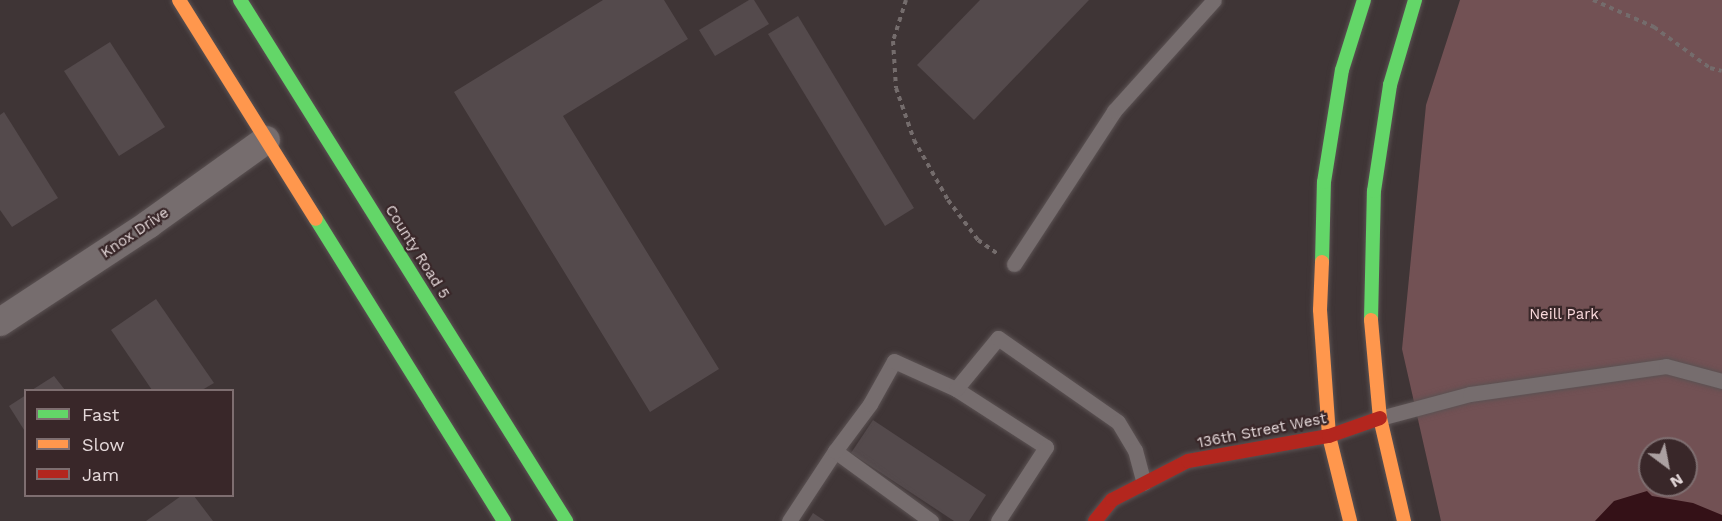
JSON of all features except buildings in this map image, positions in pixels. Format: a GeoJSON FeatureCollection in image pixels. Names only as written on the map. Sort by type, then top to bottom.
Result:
{"type":"FeatureCollection","features":[{"type":"Feature","properties":{"kind":"street"},"geometry":{"type":"LineString","coordinates":[[179,0],[504,521]]}},
{"type":"Feature","properties":{"kind":"street","name":"County Road 5"},"geometry":{"type":"LineString","coordinates":[[240,0],[566,521]]}},
{"type":"Feature","properties":{"kind":"street"},"geometry":{"type":"LineString","coordinates":[[1350,521],[1329,436],[1320,310],[1324,182],[1342,70],[1364,0]]}},
{"type":"Feature","properties":{"kind":"street"},"geometry":{"type":"LineString","coordinates":[[1404,521],[1380,418],[1370,307],[1374,191],[1390,85],[1415,0]]}},
{"type":"Feature","properties":{"kind":"street","name":"Knox Drive"},"geometry":{"type":"LineString","coordinates":[[0,322],[149,224],[266,140]]}},
{"type":"Feature","properties":{"kind":"street","name":"136th Street West"},"geometry":{"type":"LineString","coordinates":[[1095,521],[1112,500],[1188,461],[1329,436],[1380,418]]}},
{"type":"Feature","properties":{"kind":"lane"},"geometry":{"type":"LineString","coordinates":[[1014,264],[1114,111],[1214,0]]}},
{"type":"Feature","properties":{"kind":"lane"},"geometry":{"type":"LineString","coordinates":[[956,389],[998,338],[1118,422],[1135,450],[1144,483]]}},
{"type":"Feature","properties":{"kind":"lane"},"geometry":{"type":"LineString","coordinates":[[789,521],[835,451],[870,404],[894,361],[956,389],[1046,447],[998,521]]}},
{"type":"Feature","properties":{"kind":"lane"},"geometry":{"type":"LineString","coordinates":[[1380,418],[1470,393],[1666,366],[1722,381]]}},
{"type":"Feature","properties":{"kind":"lane"},"geometry":{"type":"LineString","coordinates":[[835,451],[931,521]]}},
{"type":"Feature","properties":{"kind":"path"},"geometry":{"type":"LineString","coordinates":[[906,0],[893,41],[896,76],[915,140],[948,200],[978,240],[1014,264]]}},
{"type":"Feature","properties":{"kind":"path"},"geometry":{"type":"LineString","coordinates":[[1593,0],[1654,27],[1710,68],[1722,71]]}},
{"type":"Feature","properties":{"kind":"green space","name":"Neill Park"},"geometry":{"type":"Polygon","coordinates":[[[1460,0],[1722,0],[1722,521],[1441,521],[1402,349],[1426,105],[1460,0]]]}},
{"type":"Feature","properties":{"kind":"shaded area"},"geometry":{"type":"Polygon","coordinates":[[[1638,494],[1638,497],[1658,497],[1693,503],[1722,515],[1722,521],[1595,521],[1614,501],[1638,494]]]}},
{"type":"Feature","properties":{"kind":"traffic: fast"},"geometry":{"type":"LineString","coordinates":[[240,0],[566,521]]}},
{"type":"Feature","properties":{"kind":"traffic: fast"},"geometry":{"type":"LineString","coordinates":[[1322,262],[1324,182],[1342,70],[1364,0]]}},
{"type":"Feature","properties":{"kind":"traffic: fast"},"geometry":{"type":"LineString","coordinates":[[1371,320],[1374,191],[1390,85],[1415,0]]}},
{"type":"Feature","properties":{"kind":"traffic: fast"},"geometry":{"type":"LineString","coordinates":[[316,219],[504,521]]}},
{"type":"Feature","properties":{"kind":"traffic: slow"},"geometry":{"type":"LineString","coordinates":[[179,0],[316,219]]}},
{"type":"Feature","properties":{"kind":"traffic: slow"},"geometry":{"type":"LineString","coordinates":[[1322,262],[1320,310],[1329,436],[1350,521]]}},
{"type":"Feature","properties":{"kind":"traffic: slow"},"geometry":{"type":"LineString","coordinates":[[1371,320],[1380,418],[1404,521]]}},
{"type":"Feature","properties":{"kind":"traffic: jam"},"geometry":{"type":"LineString","coordinates":[[1095,521],[1112,500],[1188,461],[1329,436],[1380,418]]}}]}
